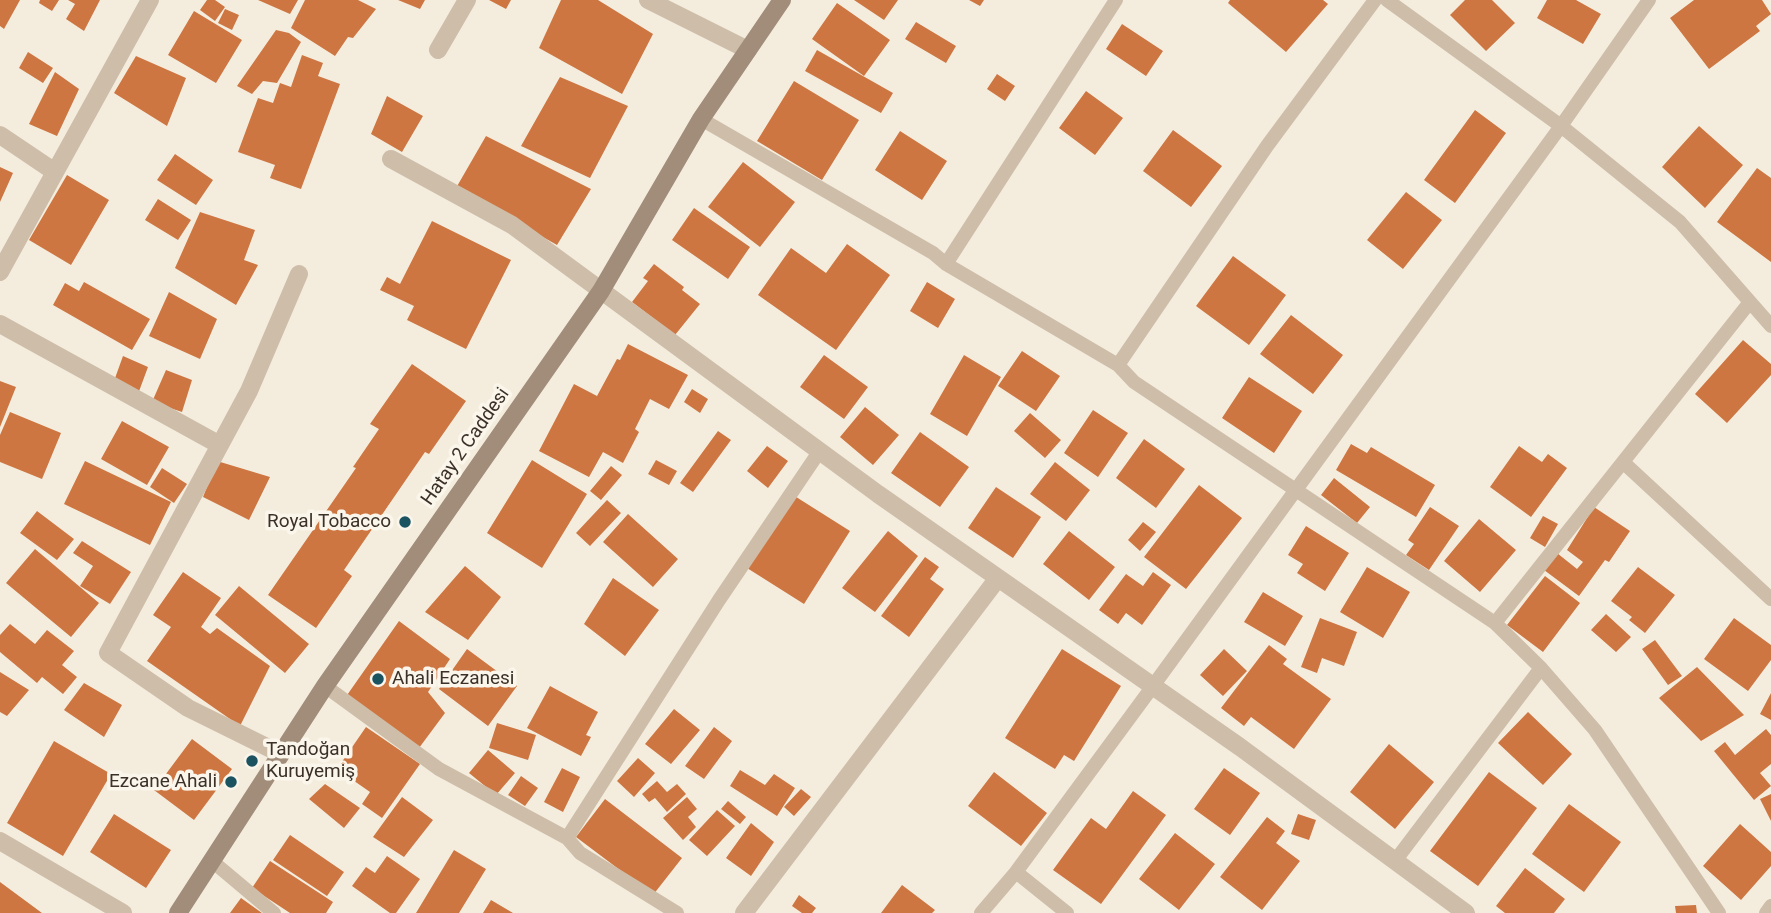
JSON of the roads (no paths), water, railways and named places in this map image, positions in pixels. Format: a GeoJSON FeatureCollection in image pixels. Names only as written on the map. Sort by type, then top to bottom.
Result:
{"type":"FeatureCollection","features":[{"type":"Feature","properties":{"kind":"street"},"geometry":{"type":"LineString","coordinates":[[0,272],[150,0]]}},
{"type":"Feature","properties":{"kind":"street"},"geometry":{"type":"LineString","coordinates":[[438,50],[467,0]]}},
{"type":"Feature","properties":{"kind":"street"},"geometry":{"type":"LineString","coordinates":[[648,0],[748,50]]}},
{"type":"Feature","properties":{"kind":"street","name":"Hatay 2 Caddesi"},"geometry":{"type":"LineString","coordinates":[[178,913],[325,686],[601,291],[701,119],[782,0]]}},
{"type":"Feature","properties":{"kind":"street"},"geometry":{"type":"LineString","coordinates":[[0,135],[55,172]]}},
{"type":"Feature","properties":{"kind":"street"},"geometry":{"type":"LineString","coordinates":[[391,159],[512,225],[819,452],[1153,686],[1466,913]]}},
{"type":"Feature","properties":{"kind":"street"},"geometry":{"type":"LineString","coordinates":[[281,754],[188,708],[108,653],[218,444],[249,391],[299,274]]}},
{"type":"Feature","properties":{"kind":"street"},"geometry":{"type":"LineString","coordinates":[[0,324],[218,444]]}},
{"type":"Feature","properties":{"kind":"street"},"geometry":{"type":"LineString","coordinates":[[744,913],[998,578]]}},
{"type":"Feature","properties":{"kind":"street"},"geometry":{"type":"LineString","coordinates":[[0,841],[122,913]]}},
{"type":"Feature","properties":{"kind":"lane"},"geometry":{"type":"LineString","coordinates":[[946,264],[1116,0]]}},
{"type":"Feature","properties":{"kind":"lane"},"geometry":{"type":"LineString","coordinates":[[1118,365],[1267,146],[1375,0]]}},
{"type":"Feature","properties":{"kind":"lane"},"geometry":{"type":"LineString","coordinates":[[1387,0],[1561,127],[1680,222],[1771,326]]}},
{"type":"Feature","properties":{"kind":"lane"},"geometry":{"type":"LineString","coordinates":[[981,913],[1016,872],[1153,686],[1561,127],[1649,0]]}},
{"type":"Feature","properties":{"kind":"lane"},"geometry":{"type":"LineString","coordinates":[[701,119],[933,253],[946,264],[1118,365],[1134,382],[1495,623],[1541,668],[1595,730],[1719,913]]}},
{"type":"Feature","properties":{"kind":"lane"},"geometry":{"type":"LineString","coordinates":[[1495,623],[1750,302]]}},
{"type":"Feature","properties":{"kind":"lane"},"geometry":{"type":"LineString","coordinates":[[567,838],[719,600],[819,452]]}},
{"type":"Feature","properties":{"kind":"lane"},"geometry":{"type":"LineString","coordinates":[[1624,463],[1771,599]]}},
{"type":"Feature","properties":{"kind":"lane"},"geometry":{"type":"LineString","coordinates":[[1395,861],[1541,668]]}},
{"type":"Feature","properties":{"kind":"lane"},"geometry":{"type":"LineString","coordinates":[[325,686],[439,769],[567,838],[580,853],[677,913]]}},
{"type":"Feature","properties":{"kind":"lane"},"geometry":{"type":"LineString","coordinates":[[212,861],[274,913]]}},
{"type":"Feature","properties":{"kind":"lane"},"geometry":{"type":"LineString","coordinates":[[1016,872],[1067,913]]}},
{"type":"Feature","properties":{"kind":"lane"},"geometry":{"type":"LineString","coordinates":[[1766,913],[1771,906]]}},
{"type":"Feature","properties":{"kind":"place","name":"Royal Tobacco"},"geometry":{"type":"Point","coordinates":[405,522]}},
{"type":"Feature","properties":{"kind":"place","name":"Ahali Eczanesi"},"geometry":{"type":"Point","coordinates":[378,679]}},
{"type":"Feature","properties":{"kind":"place","name":"Tandoğan Kuruyemiş"},"geometry":{"type":"Point","coordinates":[252,761]}},
{"type":"Feature","properties":{"kind":"place","name":"Ezcane Ahali"},"geometry":{"type":"Point","coordinates":[231,782]}}]}
